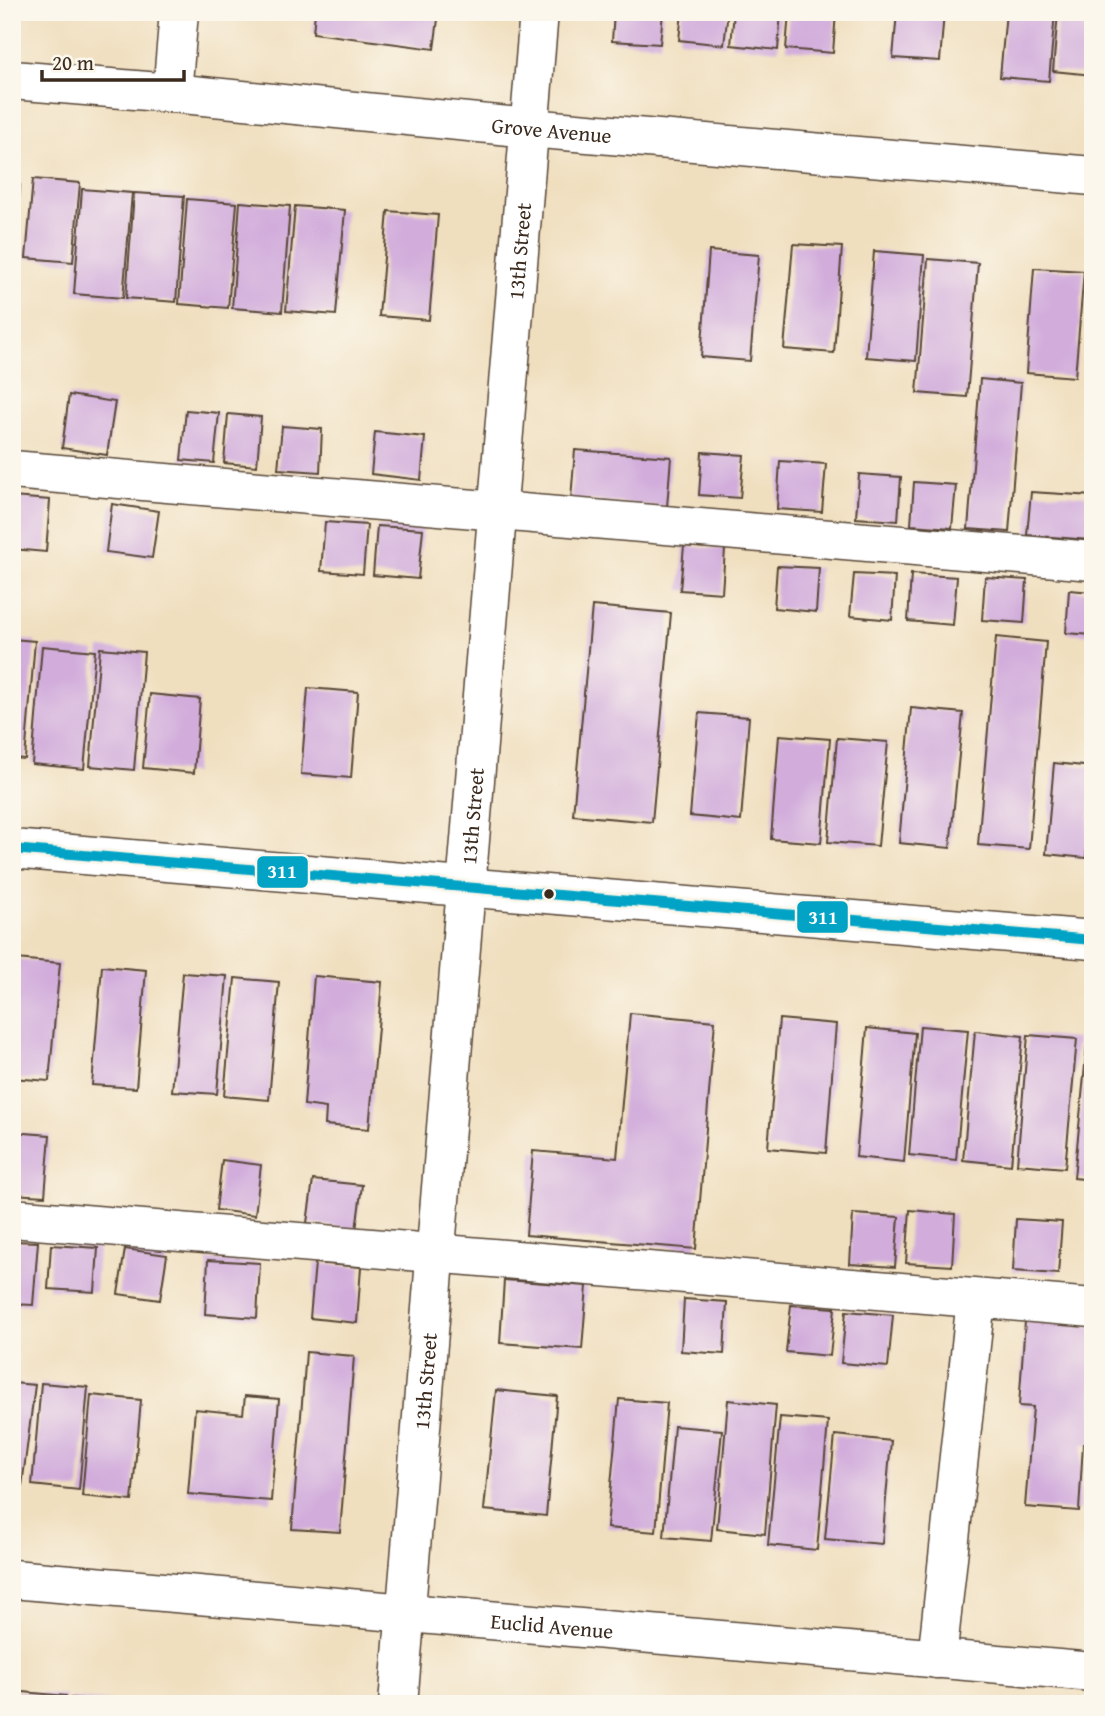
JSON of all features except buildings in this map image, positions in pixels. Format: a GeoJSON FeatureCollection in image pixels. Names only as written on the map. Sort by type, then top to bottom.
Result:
{"type":"FeatureCollection","features":[{"type":"Feature","properties":{"kind":"street"},"geometry":{"type":"LineString","coordinates":[[172,93],[179,12]]}},
{"type":"Feature","properties":{"kind":"street","name":"13th Street"},"geometry":{"type":"LineString","coordinates":[[398,1704],[539,12]]}},
{"type":"Feature","properties":{"kind":"street","name":"Grove Avenue"},"geometry":{"type":"LineString","coordinates":[[12,79],[529,128],[1093,176]]}},
{"type":"Feature","properties":{"kind":"street"},"geometry":{"type":"LineString","coordinates":[[12,470],[1093,561]]}},
{"type":"Feature","properties":{"kind":"street"},"geometry":{"type":"LineString","coordinates":[[12,849],[1093,940]]}},
{"type":"Feature","properties":{"kind":"street"},"geometry":{"type":"LineString","coordinates":[[12,1218],[1093,1308]]}},
{"type":"Feature","properties":{"kind":"street"},"geometry":{"type":"LineString","coordinates":[[937,1659],[976,1299]]}},
{"type":"Feature","properties":{"kind":"street","name":"Euclid Avenue"},"geometry":{"type":"LineString","coordinates":[[12,1578],[1093,1672]]}},
{"type":"Feature","properties":{"kind":"transit line","name":"311"},"geometry":{"type":"LineString","coordinates":[[12,849],[1093,940]]}}]}
